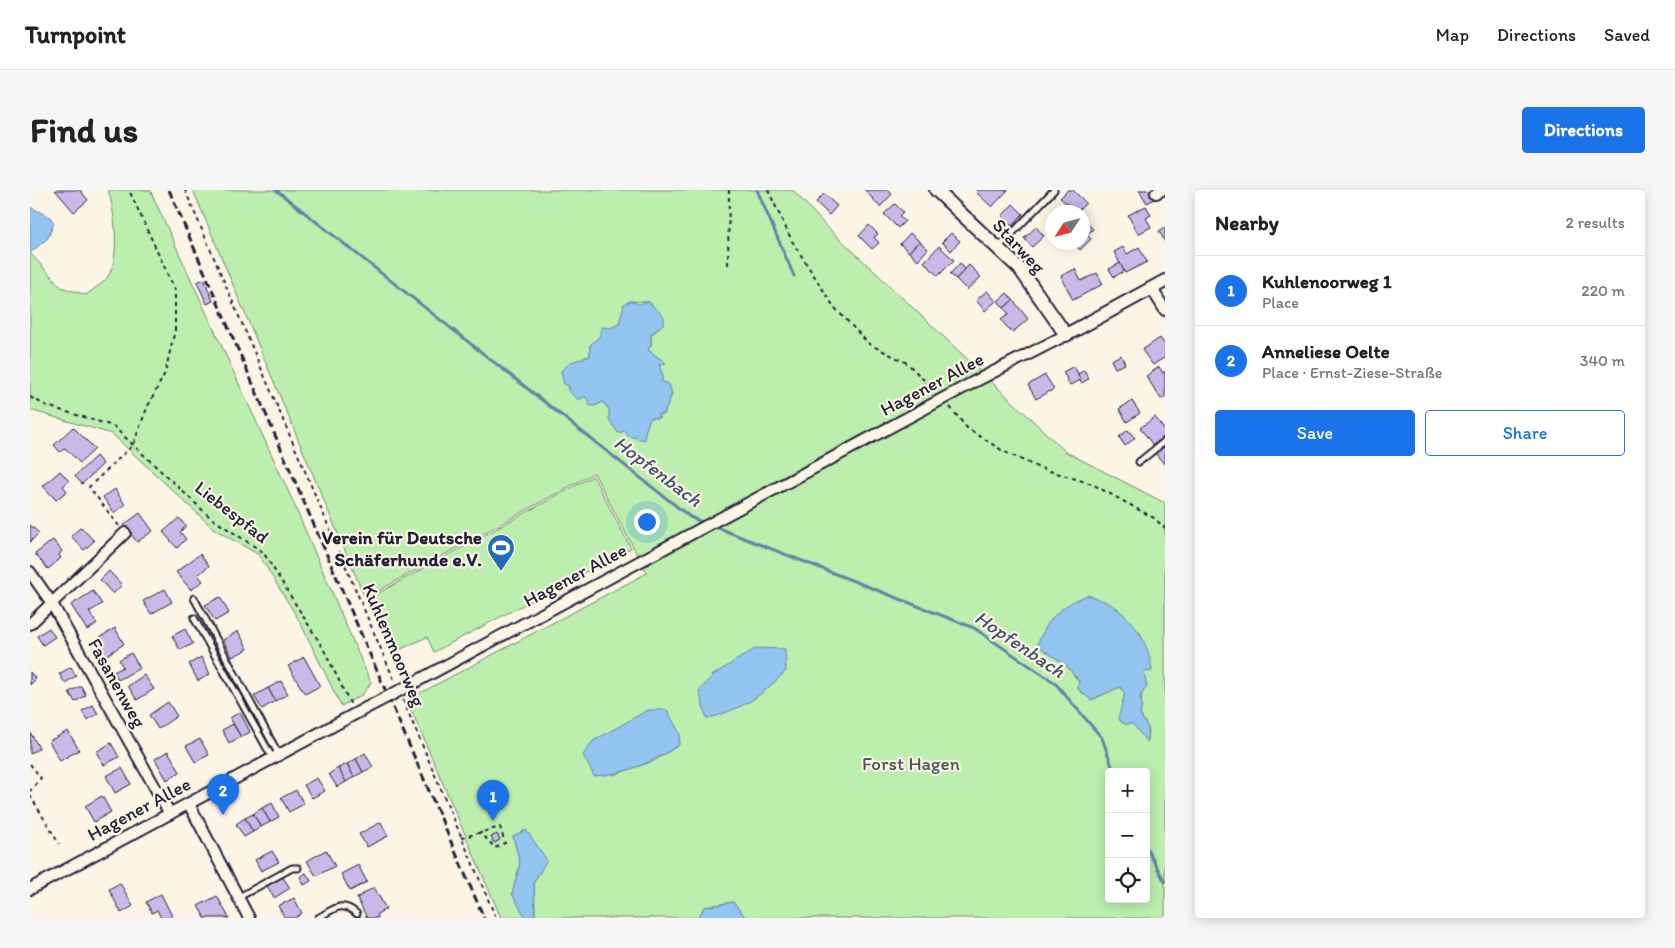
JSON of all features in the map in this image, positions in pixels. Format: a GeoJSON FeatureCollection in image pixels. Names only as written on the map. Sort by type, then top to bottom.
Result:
{"type":"FeatureCollection","features":[{"type":"Feature","properties":{"kind":"street","name":"Starweg"},"geometry":{"type":"LineString","coordinates":[[936,190],[1020,269],[1066,335]]}},
{"type":"Feature","properties":{"kind":"street","name":"Hagener Allee"},"geometry":{"type":"LineString","coordinates":[[30,889],[1165,281]]}},
{"type":"Feature","properties":{"kind":"street"},"geometry":{"type":"LineString","coordinates":[[1152,289],[1165,310]]}},
{"type":"Feature","properties":{"kind":"street"},"geometry":{"type":"LineString","coordinates":[[30,624],[125,533]]}},
{"type":"Feature","properties":{"kind":"street","name":"Fasanenweg"},"geometry":{"type":"LineString","coordinates":[[30,572],[51,602],[170,814]]}},
{"type":"Feature","properties":{"kind":"street"},"geometry":{"type":"LineString","coordinates":[[189,804],[249,918]]}},
{"type":"Feature","properties":{"kind":"lane"},"geometry":{"type":"LineString","coordinates":[[998,248],[1054,190]]}},
{"type":"Feature","properties":{"kind":"lane"},"geometry":{"type":"LineString","coordinates":[[1139,462],[1165,441]]}},
{"type":"Feature","properties":{"kind":"lane"},"geometry":{"type":"LineString","coordinates":[[194,598],[276,757]]}},
{"type":"Feature","properties":{"kind":"lane"},"geometry":{"type":"LineString","coordinates":[[194,618],[276,757]]}},
{"type":"Feature","properties":{"kind":"lane"},"geometry":{"type":"LineString","coordinates":[[239,897],[292,868],[298,868]]}},
{"type":"Feature","properties":{"kind":"lane"},"geometry":{"type":"LineString","coordinates":[[318,918],[340,906],[349,906],[358,914]]}},
{"type":"Feature","properties":{"kind":"path"},"geometry":{"type":"LineString","coordinates":[[125,533],[89,487],[133,445],[147,408],[165,373],[175,330],[175,290],[129,190]]}},
{"type":"Feature","properties":{"kind":"path","name":"Kuhlenmoorweg"},"geometry":{"type":"LineString","coordinates":[[185,190],[396,692],[496,918]]}},
{"type":"Feature","properties":{"kind":"path"},"geometry":{"type":"LineString","coordinates":[[728,265],[729,190]]}},
{"type":"Feature","properties":{"kind":"path"},"geometry":{"type":"LineString","coordinates":[[768,190],[792,241],[834,308],[869,344],[907,363],[944,398],[967,428],[1003,451],[1037,467],[1092,484],[1154,518],[1165,528]]}},
{"type":"Feature","properties":{"kind":"path","name":"Liebespfad"},"geometry":{"type":"LineString","coordinates":[[30,397],[47,406],[113,426],[211,518],[262,552],[323,648],[355,714]]}},
{"type":"Feature","properties":{"kind":"path"},"geometry":{"type":"LineString","coordinates":[[30,764],[41,778],[30,791]]}},
{"type":"Feature","properties":{"kind":"path"},"geometry":{"type":"LineString","coordinates":[[30,795],[59,844]]}},
{"type":"Feature","properties":{"kind":"path"},"geometry":{"type":"LineString","coordinates":[[461,838],[480,832],[500,827],[505,843],[495,848],[480,832]]}},
{"type":"Feature","properties":{"kind":"green space"},"geometry":{"type":"Polygon","coordinates":[[[108,190],[150,190],[290,495],[371,683],[362,695],[341,706],[300,622],[259,555],[214,529],[112,434],[30,410],[30,253],[61,287],[86,295],[100,285],[107,278],[114,259],[113,210],[108,190]]]}},
{"type":"Feature","properties":{"kind":"green space","name":"Forst Hagen"},"geometry":{"type":"Polygon","coordinates":[[[193,190],[793,190],[823,223],[1066,452],[1165,503],[1165,918],[746,918],[733,902],[704,907],[698,918],[528,918],[535,914],[534,882],[546,860],[513,836],[520,863],[513,894],[526,918],[501,918],[407,700],[647,573],[594,473],[365,598],[193,190]],[[630,301],[624,307],[619,324],[590,345],[590,356],[585,357],[569,386],[569,391],[585,397],[595,406],[603,402],[625,430],[645,432],[650,417],[659,418],[658,414],[664,414],[672,394],[661,381],[663,376],[658,365],[665,363],[648,350],[651,345],[651,335],[657,330],[664,317],[649,302],[630,301]],[[1116,607],[1067,666],[1079,682],[1078,689],[1091,700],[1120,687],[1125,693],[1133,724],[1147,741],[1148,728],[1140,714],[1144,672],[1141,634],[1116,607]],[[648,711],[624,726],[613,775],[654,761],[679,745],[648,711]]]}},
{"type":"Feature","properties":{"kind":"green space","name":"Verein für Deutsche Schäferhunde e.V."},"geometry":{"type":"Polygon","coordinates":[[[593,476],[631,548],[434,652],[427,637],[397,651],[373,596],[593,476]]]}},
{"type":"Feature","properties":{"kind":"water"},"geometry":{"type":"Polygon","coordinates":[[[30,207],[50,217],[54,223],[48,238],[30,253],[30,207]]]}},
{"type":"Feature","properties":{"kind":"water"},"geometry":{"type":"Polygon","coordinates":[[[630,301],[639,304],[649,302],[664,317],[664,323],[651,335],[651,345],[648,350],[666,363],[659,365],[663,376],[661,381],[669,384],[672,394],[664,414],[658,414],[659,418],[650,418],[645,432],[645,440],[628,436],[625,431],[618,433],[609,419],[609,409],[603,402],[595,406],[589,405],[585,397],[578,400],[569,391],[569,386],[564,384],[561,371],[571,362],[590,356],[590,345],[599,337],[602,327],[611,328],[619,324],[624,304],[630,301]]]}},
{"type":"Feature","properties":{"kind":"water"},"geometry":{"type":"Polygon","coordinates":[[[1088,595],[1110,604],[1123,614],[1136,628],[1145,644],[1152,671],[1144,672],[1147,687],[1140,696],[1142,706],[1140,714],[1148,728],[1147,742],[1133,724],[1124,724],[1118,719],[1125,693],[1120,687],[1091,700],[1078,689],[1079,681],[1067,666],[1037,645],[1046,627],[1056,614],[1070,603],[1088,595]]]}},
{"type":"Feature","properties":{"kind":"water"},"geometry":{"type":"Polygon","coordinates":[[[756,648],[785,649],[786,671],[767,689],[750,701],[707,719],[699,691],[713,675],[756,648]]]}},
{"type":"Feature","properties":{"kind":"water"},"geometry":{"type":"Polygon","coordinates":[[[648,710],[667,710],[680,734],[679,745],[639,766],[617,773],[594,776],[583,755],[593,741],[648,710]]]}},
{"type":"Feature","properties":{"kind":"water"},"geometry":{"type":"Polygon","coordinates":[[[526,830],[547,860],[534,882],[535,915],[526,918],[512,894],[520,863],[513,836],[526,830]]]}},
{"type":"Feature","properties":{"kind":"water"},"geometry":{"type":"Polygon","coordinates":[[[733,902],[746,918],[698,918],[704,907],[733,902]]]}},
{"type":"Feature","properties":{"kind":"building"},"geometry":{"type":"Polygon","coordinates":[[[55,190],[80,190],[88,200],[74,212],[55,190]]]}},
{"type":"Feature","properties":{"kind":"building"},"geometry":{"type":"Polygon","coordinates":[[[865,190],[888,190],[892,194],[880,207],[865,190]]]}},
{"type":"Feature","properties":{"kind":"building"},"geometry":{"type":"Polygon","coordinates":[[[978,190],[1008,190],[992,207],[976,192],[978,190]]]}},
{"type":"Feature","properties":{"kind":"building"},"geometry":{"type":"Polygon","coordinates":[[[1068,190],[1073,190],[1086,203],[1084,205],[1068,205],[1060,198],[1068,190]]]}},
{"type":"Feature","properties":{"kind":"building"},"geometry":{"type":"Polygon","coordinates":[[[1139,190],[1151,190],[1156,198],[1147,203],[1139,190]]]}},
{"type":"Feature","properties":{"kind":"building"},"geometry":{"type":"Polygon","coordinates":[[[824,194],[837,206],[829,215],[816,202],[824,194]]]}},
{"type":"Feature","properties":{"kind":"building"},"geometry":{"type":"Polygon","coordinates":[[[895,204],[903,212],[899,216],[905,221],[898,228],[884,214],[895,204]]]}},
{"type":"Feature","properties":{"kind":"building"},"geometry":{"type":"Polygon","coordinates":[[[1013,204],[1023,214],[1012,226],[1002,216],[1013,204]]]}},
{"type":"Feature","properties":{"kind":"building"},"geometry":{"type":"Polygon","coordinates":[[[1146,206],[1151,215],[1146,218],[1151,227],[1138,234],[1128,215],[1146,206]]]}},
{"type":"Feature","properties":{"kind":"building"},"geometry":{"type":"Polygon","coordinates":[[[869,225],[878,234],[874,237],[879,243],[872,249],[859,236],[869,225]]]}},
{"type":"Feature","properties":{"kind":"building"},"geometry":{"type":"Polygon","coordinates":[[[1036,227],[1044,236],[1032,247],[1024,238],[1036,227]]]}},
{"type":"Feature","properties":{"kind":"building"},"geometry":{"type":"Polygon","coordinates":[[[1165,227],[1165,242],[1159,231],[1165,227]]]}},
{"type":"Feature","properties":{"kind":"building"},"geometry":{"type":"Polygon","coordinates":[[[910,233],[919,241],[909,252],[900,244],[910,233]]]}},
{"type":"Feature","properties":{"kind":"building"},"geometry":{"type":"Polygon","coordinates":[[[951,233],[960,241],[951,251],[942,242],[951,233]]]}},
{"type":"Feature","properties":{"kind":"building"},"geometry":{"type":"Polygon","coordinates":[[[919,241],[928,249],[918,260],[909,252],[919,241]]]}},
{"type":"Feature","properties":{"kind":"building"},"geometry":{"type":"Polygon","coordinates":[[[939,246],[954,260],[938,276],[924,262],[939,246]]]}},
{"type":"Feature","properties":{"kind":"building"},"geometry":{"type":"Polygon","coordinates":[[[1123,247],[1127,254],[1139,247],[1147,262],[1125,273],[1114,252],[1123,247]]]}},
{"type":"Feature","properties":{"kind":"building"},"geometry":{"type":"Polygon","coordinates":[[[960,263],[965,269],[956,279],[950,274],[960,263]]]}},
{"type":"Feature","properties":{"kind":"building"},"geometry":{"type":"Polygon","coordinates":[[[1120,263],[1124,271],[1114,277],[1109,269],[1120,263]]]}},
{"type":"Feature","properties":{"kind":"building"},"geometry":{"type":"Polygon","coordinates":[[[969,265],[981,277],[967,290],[956,279],[969,265]]]}},
{"type":"Feature","properties":{"kind":"building"},"geometry":{"type":"Polygon","coordinates":[[[1075,269],[1081,281],[1097,273],[1103,284],[1073,300],[1061,276],[1075,269]]]}},
{"type":"Feature","properties":{"kind":"building"},"geometry":{"type":"Polygon","coordinates":[[[204,279],[213,301],[207,304],[197,282],[204,279]]]}},
{"type":"Feature","properties":{"kind":"building"},"geometry":{"type":"Polygon","coordinates":[[[987,291],[996,301],[985,311],[976,300],[987,291]]]}},
{"type":"Feature","properties":{"kind":"building"},"geometry":{"type":"Polygon","coordinates":[[[1007,293],[1013,300],[1004,308],[998,301],[1007,293]]]}},
{"type":"Feature","properties":{"kind":"building"},"geometry":{"type":"Polygon","coordinates":[[[1013,300],[1028,319],[1012,333],[1001,320],[1009,314],[1004,308],[1013,300]]]}},
{"type":"Feature","properties":{"kind":"building"},"geometry":{"type":"Polygon","coordinates":[[[1160,338],[1165,345],[1165,357],[1153,365],[1142,350],[1160,338]]]}},
{"type":"Feature","properties":{"kind":"building"},"geometry":{"type":"Polygon","coordinates":[[[1121,355],[1125,364],[1115,368],[1111,360],[1121,355]]]}},
{"type":"Feature","properties":{"kind":"building"},"geometry":{"type":"Polygon","coordinates":[[[1074,366],[1081,380],[1070,385],[1063,372],[1074,366]]]}},
{"type":"Feature","properties":{"kind":"building"},"geometry":{"type":"Polygon","coordinates":[[[1159,367],[1163,373],[1165,371],[1165,397],[1161,399],[1146,376],[1159,367]]]}},
{"type":"Feature","properties":{"kind":"building"},"geometry":{"type":"Polygon","coordinates":[[[1084,370],[1089,379],[1081,383],[1078,374],[1084,370]]]}},
{"type":"Feature","properties":{"kind":"building"},"geometry":{"type":"Polygon","coordinates":[[[1045,375],[1054,389],[1036,399],[1028,385],[1045,375]]]}},
{"type":"Feature","properties":{"kind":"building"},"geometry":{"type":"Polygon","coordinates":[[[1132,401],[1140,413],[1127,422],[1119,409],[1132,401]]]}},
{"type":"Feature","properties":{"kind":"building"},"geometry":{"type":"Polygon","coordinates":[[[1155,417],[1165,431],[1165,436],[1153,445],[1140,428],[1155,417]]]}},
{"type":"Feature","properties":{"kind":"building"},"geometry":{"type":"Polygon","coordinates":[[[73,427],[95,449],[80,463],[65,448],[60,452],[54,445],[73,427]]]}},
{"type":"Feature","properties":{"kind":"building"},"geometry":{"type":"Polygon","coordinates":[[[1128,430],[1135,438],[1125,446],[1119,437],[1128,430]]]}},
{"type":"Feature","properties":{"kind":"building"},"geometry":{"type":"Polygon","coordinates":[[[1165,443],[1165,465],[1154,452],[1165,443]]]}},
{"type":"Feature","properties":{"kind":"building"},"geometry":{"type":"Polygon","coordinates":[[[96,456],[103,464],[82,484],[75,476],[96,456]]]}},
{"type":"Feature","properties":{"kind":"building"},"geometry":{"type":"Polygon","coordinates":[[[60,471],[69,481],[63,486],[67,491],[56,500],[43,486],[60,471]]]}},
{"type":"Feature","properties":{"kind":"building"},"geometry":{"type":"Polygon","coordinates":[[[115,489],[125,505],[114,513],[103,497],[115,489]]]}},
{"type":"Feature","properties":{"kind":"building"},"geometry":{"type":"Polygon","coordinates":[[[140,513],[153,531],[137,542],[124,525],[140,513]]]}},
{"type":"Feature","properties":{"kind":"building"},"geometry":{"type":"Polygon","coordinates":[[[179,518],[186,526],[180,532],[186,539],[177,548],[163,532],[179,518]]]}},
{"type":"Feature","properties":{"kind":"building"},"geometry":{"type":"Polygon","coordinates":[[[30,525],[39,533],[30,542],[30,525]]]}},
{"type":"Feature","properties":{"kind":"building"},"geometry":{"type":"Polygon","coordinates":[[[81,527],[94,541],[84,550],[71,536],[81,527]]]}},
{"type":"Feature","properties":{"kind":"building"},"geometry":{"type":"Polygon","coordinates":[[[53,540],[62,551],[59,555],[61,558],[48,569],[35,554],[53,540]]]}},
{"type":"Feature","properties":{"kind":"building"},"geometry":{"type":"Polygon","coordinates":[[[200,554],[209,566],[198,575],[203,581],[191,590],[176,572],[200,554]]]}},
{"type":"Feature","properties":{"kind":"building"},"geometry":{"type":"Polygon","coordinates":[[[109,571],[122,585],[113,594],[100,580],[109,571]]]}},
{"type":"Feature","properties":{"kind":"building"},"geometry":{"type":"Polygon","coordinates":[[[165,589],[172,602],[151,614],[143,601],[165,589]]]}},
{"type":"Feature","properties":{"kind":"building"},"geometry":{"type":"Polygon","coordinates":[[[93,591],[102,604],[89,612],[97,624],[87,630],[71,605],[93,591]]]}},
{"type":"Feature","properties":{"kind":"building"},"geometry":{"type":"Polygon","coordinates":[[[220,597],[229,613],[215,621],[205,605],[220,597]]]}},
{"type":"Feature","properties":{"kind":"building"},"geometry":{"type":"Polygon","coordinates":[[[49,628],[55,637],[43,645],[37,636],[49,628]]]}},
{"type":"Feature","properties":{"kind":"building"},"geometry":{"type":"Polygon","coordinates":[[[115,628],[124,644],[105,656],[95,640],[115,628]]]}},
{"type":"Feature","properties":{"kind":"building"},"geometry":{"type":"Polygon","coordinates":[[[185,629],[193,644],[180,650],[172,636],[185,629]]]}},
{"type":"Feature","properties":{"kind":"building"},"geometry":{"type":"Polygon","coordinates":[[[238,631],[248,649],[232,657],[223,640],[238,631]]]}},
{"type":"Feature","properties":{"kind":"building"},"geometry":{"type":"Polygon","coordinates":[[[131,653],[140,668],[118,680],[114,672],[123,667],[119,660],[131,653]]]}},
{"type":"Feature","properties":{"kind":"building"},"geometry":{"type":"Polygon","coordinates":[[[201,657],[210,674],[198,681],[189,664],[201,657]]]}},
{"type":"Feature","properties":{"kind":"building"},"geometry":{"type":"Polygon","coordinates":[[[304,657],[320,686],[305,694],[288,666],[304,657]]]}},
{"type":"Feature","properties":{"kind":"building"},"geometry":{"type":"Polygon","coordinates":[[[71,667],[76,676],[65,683],[59,674],[71,667]]]}},
{"type":"Feature","properties":{"kind":"building"},"geometry":{"type":"Polygon","coordinates":[[[30,672],[36,679],[30,685],[30,672]]]}},
{"type":"Feature","properties":{"kind":"building"},"geometry":{"type":"Polygon","coordinates":[[[144,675],[154,689],[137,700],[128,686],[144,675]]]}},
{"type":"Feature","properties":{"kind":"building"},"geometry":{"type":"Polygon","coordinates":[[[281,681],[288,694],[275,701],[268,688],[281,681]]]}},
{"type":"Feature","properties":{"kind":"building"},"geometry":{"type":"Polygon","coordinates":[[[81,686],[86,695],[75,702],[69,692],[81,686]]]}},
{"type":"Feature","properties":{"kind":"building"},"geometry":{"type":"Polygon","coordinates":[[[268,688],[275,701],[262,709],[254,696],[268,688]]]}},
{"type":"Feature","properties":{"kind":"building"},"geometry":{"type":"Polygon","coordinates":[[[168,702],[177,716],[158,729],[149,715],[168,702]]]}},
{"type":"Feature","properties":{"kind":"building"},"geometry":{"type":"Polygon","coordinates":[[[93,705],[98,714],[87,720],[82,711],[93,705]]]}},
{"type":"Feature","properties":{"kind":"building"},"geometry":{"type":"Polygon","coordinates":[[[240,712],[250,732],[241,737],[230,718],[240,712]]]}},
{"type":"Feature","properties":{"kind":"building"},"geometry":{"type":"Polygon","coordinates":[[[233,724],[241,737],[229,743],[222,730],[233,724]]]}},
{"type":"Feature","properties":{"kind":"building"},"geometry":{"type":"Polygon","coordinates":[[[68,731],[79,750],[60,761],[49,741],[68,731]]]}},
{"type":"Feature","properties":{"kind":"building"},"geometry":{"type":"Polygon","coordinates":[[[30,732],[39,748],[30,754],[30,732]]]}},
{"type":"Feature","properties":{"kind":"building"},"geometry":{"type":"Polygon","coordinates":[[[200,739],[209,755],[195,762],[186,746],[200,739]]]}},
{"type":"Feature","properties":{"kind":"building"},"geometry":{"type":"Polygon","coordinates":[[[111,743],[119,757],[104,765],[96,752],[111,743]]]}},
{"type":"Feature","properties":{"kind":"building"},"geometry":{"type":"Polygon","coordinates":[[[168,751],[180,772],[167,780],[155,759],[168,751]]]}},
{"type":"Feature","properties":{"kind":"building"},"geometry":{"type":"Polygon","coordinates":[[[365,753],[373,767],[363,772],[356,759],[365,753]]]}},
{"type":"Feature","properties":{"kind":"building"},"geometry":{"type":"Polygon","coordinates":[[[356,759],[363,772],[354,777],[347,764],[356,759]]]}},
{"type":"Feature","properties":{"kind":"building"},"geometry":{"type":"Polygon","coordinates":[[[347,764],[354,777],[346,782],[338,768],[347,764]]]}},
{"type":"Feature","properties":{"kind":"building"},"geometry":{"type":"Polygon","coordinates":[[[122,768],[131,784],[115,793],[106,776],[122,768]]]}},
{"type":"Feature","properties":{"kind":"building"},"geometry":{"type":"Polygon","coordinates":[[[338,768],[346,782],[337,787],[329,774],[338,768]]]}},
{"type":"Feature","properties":{"kind":"building"},"geometry":{"type":"Polygon","coordinates":[[[317,778],[325,791],[312,798],[304,785],[317,778]]]}},
{"type":"Feature","properties":{"kind":"building"},"geometry":{"type":"Polygon","coordinates":[[[296,790],[304,804],[289,812],[281,798],[296,790]]]}},
{"type":"Feature","properties":{"kind":"building"},"geometry":{"type":"Polygon","coordinates":[[[102,796],[111,812],[94,822],[85,806],[102,796]]]}},
{"type":"Feature","properties":{"kind":"building"},"geometry":{"type":"Polygon","coordinates":[[[272,803],[279,817],[270,822],[262,808],[272,803]]]}},
{"type":"Feature","properties":{"kind":"building"},"geometry":{"type":"Polygon","coordinates":[[[262,808],[270,822],[261,827],[253,814],[262,808]]]}},
{"type":"Feature","properties":{"kind":"building"},"geometry":{"type":"Polygon","coordinates":[[[253,814],[261,827],[253,832],[245,818],[253,814]]]}},
{"type":"Feature","properties":{"kind":"building"},"geometry":{"type":"Polygon","coordinates":[[[245,818],[253,832],[244,837],[236,824],[245,818]]]}},
{"type":"Feature","properties":{"kind":"building"},"geometry":{"type":"Polygon","coordinates":[[[381,822],[388,836],[367,847],[359,834],[381,822]]]}},
{"type":"Feature","properties":{"kind":"building"},"geometry":{"type":"Polygon","coordinates":[[[497,834],[500,840],[494,843],[491,837],[497,834]]]}},
{"type":"Feature","properties":{"kind":"building"},"geometry":{"type":"Polygon","coordinates":[[[326,850],[335,866],[316,876],[307,861],[326,850]]]}},
{"type":"Feature","properties":{"kind":"building"},"geometry":{"type":"Polygon","coordinates":[[[272,851],[279,862],[261,871],[255,860],[272,851]]]}},
{"type":"Feature","properties":{"kind":"building"},"geometry":{"type":"Polygon","coordinates":[[[358,865],[367,882],[350,891],[341,874],[358,865]]]}},
{"type":"Feature","properties":{"kind":"building"},"geometry":{"type":"Polygon","coordinates":[[[306,873],[311,881],[304,885],[300,877],[306,873]]]}},
{"type":"Feature","properties":{"kind":"building"},"geometry":{"type":"Polygon","coordinates":[[[282,876],[290,888],[274,898],[267,886],[282,876]]]}},
{"type":"Feature","properties":{"kind":"building"},"geometry":{"type":"Polygon","coordinates":[[[120,883],[133,906],[121,913],[109,889],[120,883]]]}},
{"type":"Feature","properties":{"kind":"building"},"geometry":{"type":"Polygon","coordinates":[[[374,887],[386,909],[377,914],[378,918],[367,918],[357,898],[374,887]]]}},
{"type":"Feature","properties":{"kind":"building"},"geometry":{"type":"Polygon","coordinates":[[[161,894],[173,918],[161,918],[157,910],[152,913],[146,902],[161,894]]]}},
{"type":"Feature","properties":{"kind":"building"},"geometry":{"type":"Polygon","coordinates":[[[217,896],[229,918],[205,918],[198,906],[217,896]]]}},
{"type":"Feature","properties":{"kind":"building"},"geometry":{"type":"Polygon","coordinates":[[[294,898],[302,913],[295,918],[285,918],[278,906],[294,898]]]}},
{"type":"Feature","properties":{"kind":"waterway","name":"Hopfenbach"},"geometry":{"type":"LineString","coordinates":[[276,190],[690,517],[704,523]]}},
{"type":"Feature","properties":{"kind":"waterway"},"geometry":{"type":"LineString","coordinates":[[757,190],[794,276]]}},
{"type":"Feature","properties":{"kind":"waterway","name":"Hopfenbach"},"geometry":{"type":"LineString","coordinates":[[713,526],[974,628],[1055,683],[1102,738],[1113,768]]}},
{"type":"Feature","properties":{"kind":"waterway","name":"Hopfenbach"},"geometry":{"type":"LineString","coordinates":[[1150,854],[1165,882]]}},
{"type":"Feature","properties":{"kind":"railway"},"geometry":{"type":"LineString","coordinates":[[169,190],[484,918]]}},
{"type":"Feature","properties":{"kind":"place","name":"Verein für Deutsche Schäferhunde e.V."},"geometry":{"type":"Point","coordinates":[501,572]}},
{"type":"Feature","properties":{"kind":"place","name":"Anneliese Oelte"},"geometry":{"type":"Point","coordinates":[223,815]}},
{"type":"Feature","properties":{"kind":"place","name":"Kuhlenoorweg 1"},"geometry":{"type":"Point","coordinates":[493,821]}}]}
